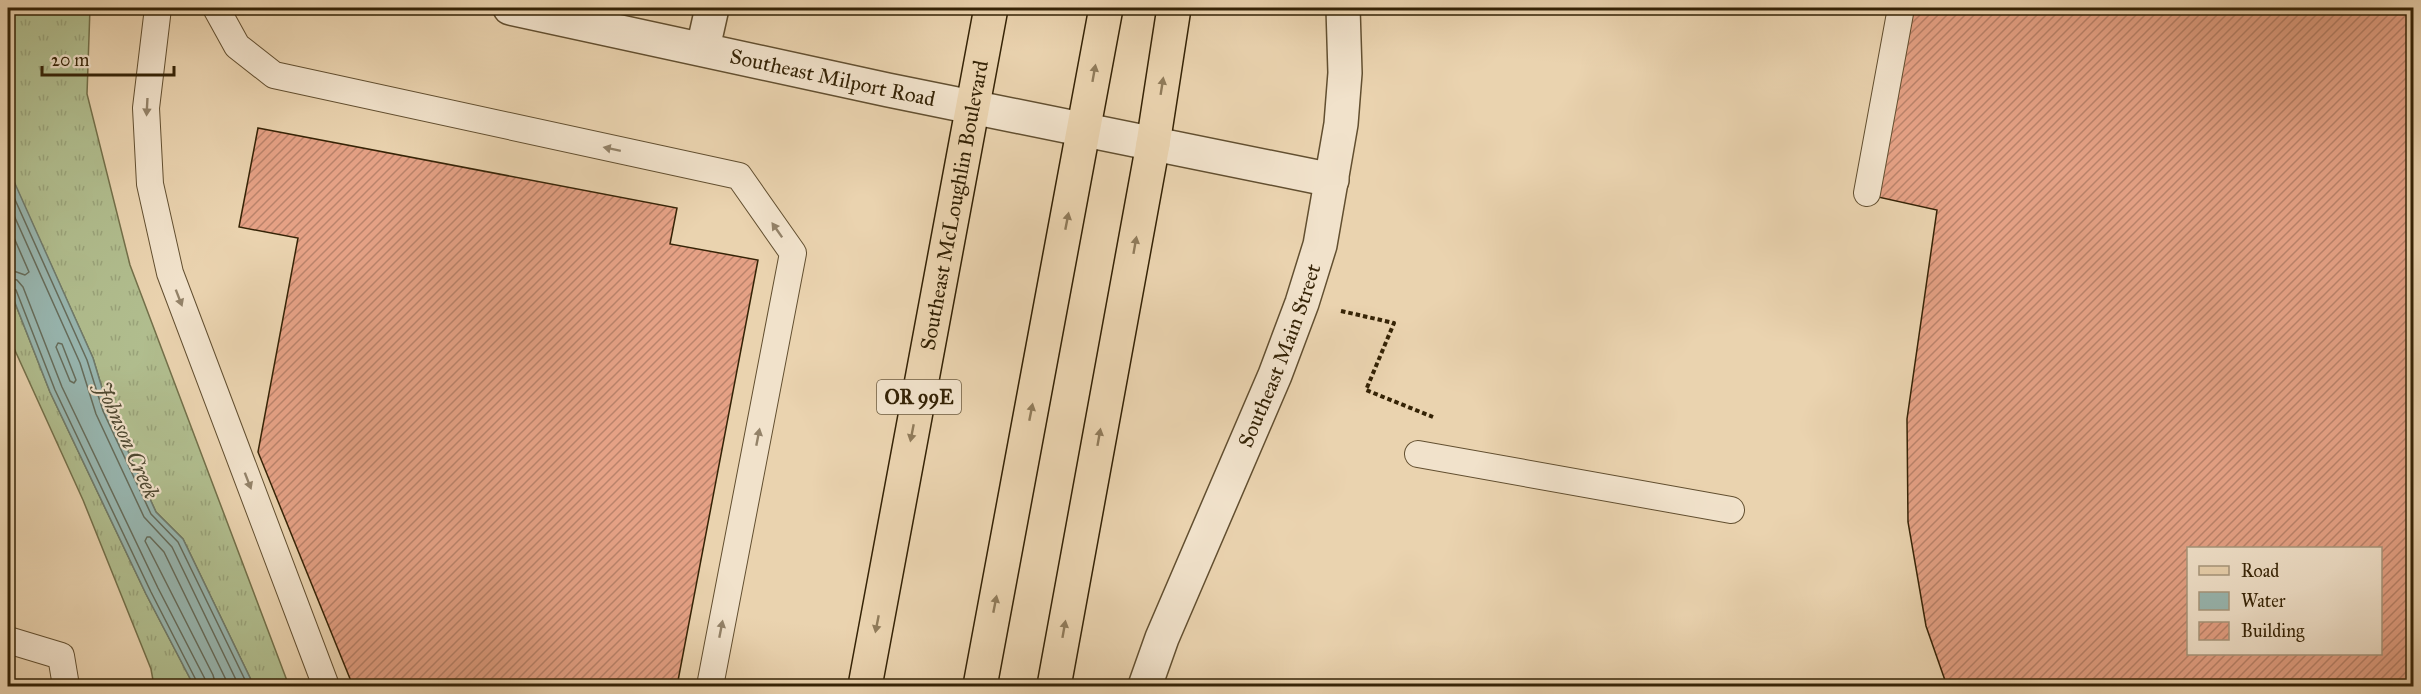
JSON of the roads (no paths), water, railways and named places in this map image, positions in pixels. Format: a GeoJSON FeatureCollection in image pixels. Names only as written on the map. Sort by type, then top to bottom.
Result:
{"type":"FeatureCollection","features":[{"type":"Feature","properties":{"kind":"main road","name":"Southeast McLoughlin Boulevard"},"geometry":{"type":"LineString","coordinates":[[865,687],[991,8]]}},
{"type":"Feature","properties":{"kind":"main road"},"geometry":{"type":"LineString","coordinates":[[980,687],[1106,8]]}},
{"type":"Feature","properties":{"kind":"main road"},"geometry":{"type":"LineString","coordinates":[[1054,687],[1153,144],[1174,8]]}},
{"type":"Feature","properties":{"kind":"street","name":"Southeast Milport Road"},"geometry":{"type":"LineString","coordinates":[[510,8],[973,107],[1332,180]]}},
{"type":"Feature","properties":{"kind":"street"},"geometry":{"type":"LineString","coordinates":[[703,48],[712,8]]}},
{"type":"Feature","properties":{"kind":"street","name":"Southeast Main Street"},"geometry":{"type":"LineString","coordinates":[[1145,687],[1162,638],[1275,375],[1302,303],[1320,245],[1341,124],[1345,72],[1343,8]]}},
{"type":"Feature","properties":{"kind":"lane"},"geometry":{"type":"LineString","coordinates":[[158,8],[146,108],[150,184],[170,273],[326,687]]}},
{"type":"Feature","properties":{"kind":"lane"},"geometry":{"type":"LineString","coordinates":[[216,8],[237,46],[274,75],[739,176],[793,253],[710,687]]}},
{"type":"Feature","properties":{"kind":"lane"},"geometry":{"type":"LineString","coordinates":[[1867,193],[1901,8]]}},
{"type":"Feature","properties":{"kind":"lane"},"geometry":{"type":"LineString","coordinates":[[1418,454],[1731,510]]}},
{"type":"Feature","properties":{"kind":"lane"},"geometry":{"type":"LineString","coordinates":[[8,640],[61,656],[66,687]]}},
{"type":"Feature","properties":{"kind":"water"},"geometry":{"type":"Polygon","coordinates":[[[8,168],[93,358],[108,408],[156,512],[183,539],[254,686],[194,686],[146,594],[50,392],[8,285],[8,168]]]}},
{"type":"Feature","properties":{"kind":"water label","name":"Johnson Creek"},"geometry":{"type":"Point","coordinates":[128,440]}}]}
